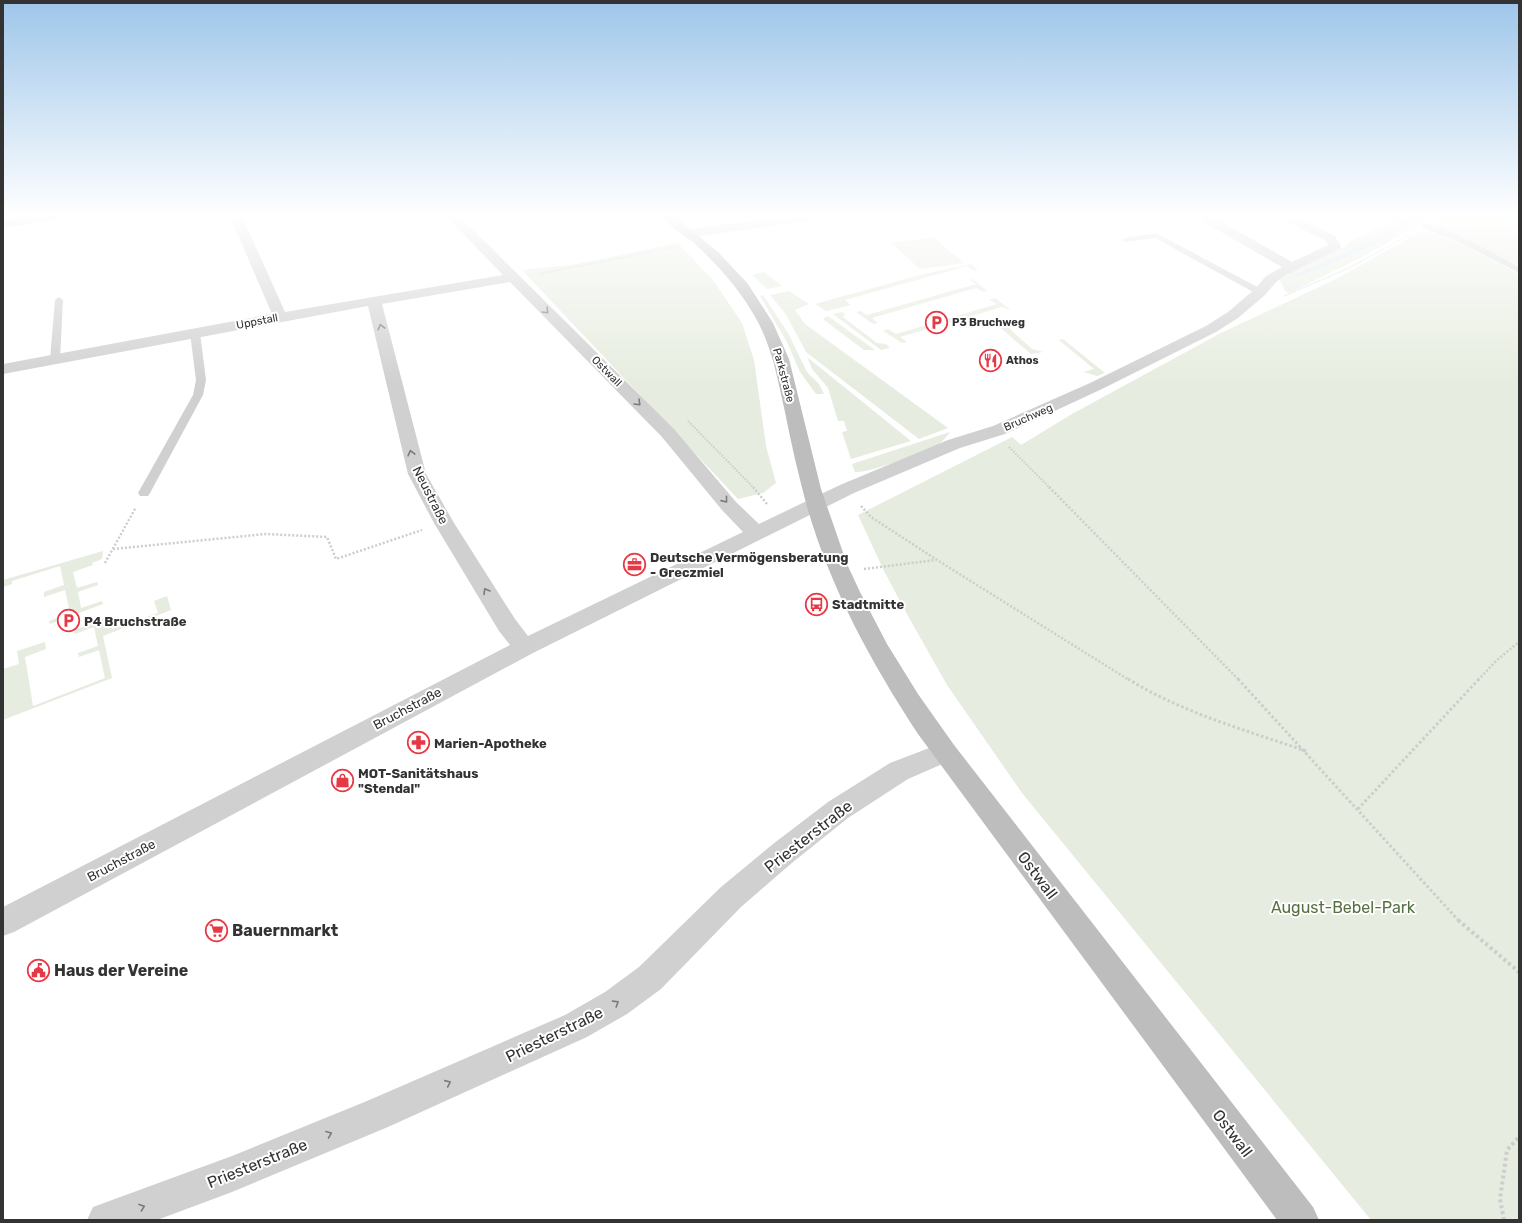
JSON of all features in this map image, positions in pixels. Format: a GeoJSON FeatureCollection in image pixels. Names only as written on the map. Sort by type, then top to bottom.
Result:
{"type":"FeatureCollection","features":[{"type":"Feature","properties":{"kind":"main road","name":"Parkstraße"},"geometry":{"type":"LineString","coordinates":[[729,271],[745,290],[764,319],[775,341],[781,358],[816,505]]}},
{"type":"Feature","properties":{"kind":"main road","name":"Ostwall"},"geometry":{"type":"LineString","coordinates":[[816,505],[826,536],[868,631],[920,717],[1300,1220]]}},
{"type":"Feature","properties":{"kind":"street"},"geometry":{"type":"LineString","coordinates":[[260,271],[280,317]]}},
{"type":"Feature","properties":{"kind":"street","name":"Ostwall"},"geometry":{"type":"LineString","coordinates":[[507,271],[668,433],[729,506],[758,534]]}},
{"type":"Feature","properties":{"kind":"street","name":"Bruchweg"},"geometry":{"type":"LineString","coordinates":[[816,505],[847,489],[954,444],[999,430],[1096,386],[1212,329],[1233,315],[1281,271]]}},
{"type":"Feature","properties":{"kind":"street","name":"Uppstall"},"geometry":{"type":"LineString","coordinates":[[3,369],[280,317],[513,277]]}},
{"type":"Feature","properties":{"kind":"street","name":"Neustraße"},"geometry":{"type":"LineString","coordinates":[[374,301],[417,474],[444,523],[507,625],[525,647]]}},
{"type":"Feature","properties":{"kind":"street","name":"Bruchstraße"},"geometry":{"type":"LineString","coordinates":[[3,922],[525,647],[816,505]]}},
{"type":"Feature","properties":{"kind":"street","name":"Priesterstraße"},"geometry":{"type":"LineString","coordinates":[[106,1220],[232,1174],[376,1115],[576,1026],[610,1007],[650,978],[731,897],[783,853],[832,815],[899,771],[945,752]]}},
{"type":"Feature","properties":{"kind":"lane"},"geometry":{"type":"LineString","coordinates":[[1222,271],[1260,292]]}},
{"type":"Feature","properties":{"kind":"lane"},"geometry":{"type":"LineString","coordinates":[[55,359],[59,300]]}},
{"type":"Feature","properties":{"kind":"lane"},"geometry":{"type":"LineString","coordinates":[[144,493],[198,395],[201,380],[195,333]]}},
{"type":"Feature","properties":{"kind":"path"},"geometry":{"type":"LineString","coordinates":[[536,275],[553,271]]}},
{"type":"Feature","properties":{"kind":"path"},"geometry":{"type":"LineString","coordinates":[[1280,298],[1340,271]]}},
{"type":"Feature","properties":{"kind":"path"},"geometry":{"type":"LineString","coordinates":[[982,435],[1005,443],[1258,699],[1461,923],[1519,972]]}},
{"type":"Feature","properties":{"kind":"path"},"geometry":{"type":"LineString","coordinates":[[847,489],[871,517],[1144,690],[1184,710],[1306,751]]}},
{"type":"Feature","properties":{"kind":"path"},"geometry":{"type":"LineString","coordinates":[[105,564],[144,493]]}},
{"type":"Feature","properties":{"kind":"path"},"geometry":{"type":"LineString","coordinates":[[113,549],[279,534],[326,537],[336,559],[444,523]]}},
{"type":"Feature","properties":{"kind":"path"},"geometry":{"type":"LineString","coordinates":[[841,572],[937,560]]}},
{"type":"Feature","properties":{"kind":"path"},"geometry":{"type":"LineString","coordinates":[[1358,810],[1498,660],[1519,642]]}},
{"type":"Feature","properties":{"kind":"path"},"geometry":{"type":"LineString","coordinates":[[1504,1220],[1500,1199],[1507,1150],[1519,1137]]}},
{"type":"Feature","properties":{"kind":"green space"},"geometry":{"type":"Polygon","coordinates":[[[523,271],[705,271],[713,280],[742,323],[754,360],[766,446],[776,483],[763,493],[738,499],[523,271]]]}},
{"type":"Feature","properties":{"kind":"green space"},"geometry":{"type":"Polygon","coordinates":[[[938,271],[949,271],[845,300],[851,305],[826,311],[815,304],[938,271]]]}},
{"type":"Feature","properties":{"kind":"green space"},"geometry":{"type":"Polygon","coordinates":[[[1294,271],[1334,271],[1290,293],[1285,291],[1279,278],[1294,271]]]}},
{"type":"Feature","properties":{"kind":"green space","name":"August-Bebel-Park"},"geometry":{"type":"Polygon","coordinates":[[[1350,271],[1513,271],[1519,274],[1519,1220],[1371,1220],[1022,793],[947,685],[884,571],[858,515],[1012,437],[1021,445],[1072,414],[1219,334],[1350,271]]]}},
{"type":"Feature","properties":{"kind":"green space"},"geometry":{"type":"Polygon","coordinates":[[[764,272],[782,286],[767,289],[752,275],[764,272]]]}},
{"type":"Feature","properties":{"kind":"green space"},"geometry":{"type":"Polygon","coordinates":[[[973,279],[987,291],[983,292],[976,288],[872,318],[878,323],[873,324],[856,312],[860,311],[867,315],[976,284],[970,280],[973,279]]]}},
{"type":"Feature","properties":{"kind":"green space"},"geometry":{"type":"Polygon","coordinates":[[[789,291],[809,304],[795,310],[805,324],[948,428],[919,439],[806,352],[785,313],[770,295],[789,291]]]}},
{"type":"Feature","properties":{"kind":"green space"},"geometry":{"type":"Polygon","coordinates":[[[763,295],[788,333],[807,372],[819,384],[824,394],[816,394],[800,372],[787,342],[760,296],[763,295]]]}},
{"type":"Feature","properties":{"kind":"green space"},"geometry":{"type":"Polygon","coordinates":[[[995,298],[1011,310],[1002,307],[900,337],[907,342],[902,343],[883,331],[888,329],[896,334],[997,304],[989,300],[995,298]]]}},
{"type":"Feature","properties":{"kind":"green space"},"geometry":{"type":"Polygon","coordinates":[[[842,312],[845,314],[843,317],[877,343],[886,344],[890,348],[881,350],[833,314],[842,312]]]}},
{"type":"Feature","properties":{"kind":"green space"},"geometry":{"type":"Polygon","coordinates":[[[828,316],[875,350],[864,350],[824,320],[824,318],[828,316]]]}},
{"type":"Feature","properties":{"kind":"green space"},"geometry":{"type":"Polygon","coordinates":[[[1006,323],[1011,325],[1010,329],[1032,349],[1043,352],[1031,354],[997,325],[1006,323]]]}},
{"type":"Feature","properties":{"kind":"green space"},"geometry":{"type":"Polygon","coordinates":[[[1063,339],[1105,373],[1097,376],[1084,372],[1094,369],[1059,340],[1063,339]]]}},
{"type":"Feature","properties":{"kind":"green space"},"geometry":{"type":"Polygon","coordinates":[[[807,357],[911,441],[851,459],[842,432],[847,431],[844,421],[838,421],[828,388],[812,369],[807,357]]]}},
{"type":"Feature","properties":{"kind":"green space"},"geometry":{"type":"Polygon","coordinates":[[[950,432],[939,444],[885,466],[855,472],[852,464],[950,432]]]}},
{"type":"Feature","properties":{"kind":"green space"},"geometry":{"type":"Polygon","coordinates":[[[103,551],[102,559],[92,563],[93,565],[73,572],[77,588],[97,582],[98,585],[78,592],[81,608],[102,601],[103,604],[50,624],[49,621],[70,613],[65,590],[44,597],[44,592],[64,585],[60,566],[12,581],[12,584],[3,587],[3,580],[103,551]]]}},
{"type":"Feature","properties":{"kind":"green space"},"geometry":{"type":"Polygon","coordinates":[[[167,596],[171,610],[103,636],[112,678],[3,720],[3,669],[19,664],[17,651],[45,642],[46,649],[25,657],[33,706],[105,678],[99,650],[79,657],[78,653],[98,646],[94,627],[75,634],[74,630],[108,617],[112,629],[158,613],[154,601],[167,596]]]}},
{"type":"Feature","properties":{"kind":"waterway"},"geometry":{"type":"LineString","coordinates":[[1297,275],[1307,271]]}},
{"type":"Feature","properties":{"kind":"place","name":"P3 Bruchweg"},"geometry":{"type":"Point","coordinates":[937,322]}},
{"type":"Feature","properties":{"kind":"place","name":"Athos"},"geometry":{"type":"Point","coordinates":[991,360]}},
{"type":"Feature","properties":{"kind":"place","name":"Deutsche Vermögensberatung - Greczmiel"},"geometry":{"type":"Point","coordinates":[634,564]}},
{"type":"Feature","properties":{"kind":"place","name":"Stadtmitte"},"geometry":{"type":"Point","coordinates":[817,604]}},
{"type":"Feature","properties":{"kind":"place","name":"P4 Bruchstraße"},"geometry":{"type":"Point","coordinates":[69,621]}},
{"type":"Feature","properties":{"kind":"place","name":"Marien-Apotheke"},"geometry":{"type":"Point","coordinates":[419,743]}},
{"type":"Feature","properties":{"kind":"place","name":"MOT-Sanitätshaus \"Stendal\""},"geometry":{"type":"Point","coordinates":[342,780]}},
{"type":"Feature","properties":{"kind":"place","name":"Bauernmarkt"},"geometry":{"type":"Point","coordinates":[216,930]}},
{"type":"Feature","properties":{"kind":"place","name":"Haus der Vereine"},"geometry":{"type":"Point","coordinates":[39,970]}}]}
